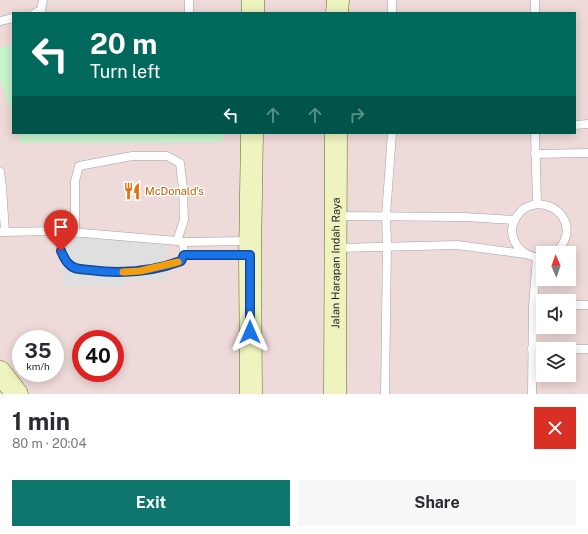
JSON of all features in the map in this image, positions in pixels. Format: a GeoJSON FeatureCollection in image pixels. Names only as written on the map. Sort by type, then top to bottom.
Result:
{"type":"FeatureCollection","features":[{"type":"Feature","properties":{"kind":"street"},"geometry":{"type":"LineString","coordinates":[[253,0],[253,12]]}},
{"type":"Feature","properties":{"kind":"street"},"geometry":{"type":"LineString","coordinates":[[338,0],[338,12]]}},
{"type":"Feature","properties":{"kind":"street"},"geometry":{"type":"LineString","coordinates":[[251,394],[250,248],[252,134]]}},
{"type":"Feature","properties":{"kind":"street","name":"Jalan Harapan Indah Raya"},"geometry":{"type":"LineString","coordinates":[[335,394],[336,134]]}},
{"type":"Feature","properties":{"kind":"street"},"geometry":{"type":"LineString","coordinates":[[0,372],[17,394]]}},
{"type":"Feature","properties":{"kind":"lane"},"geometry":{"type":"LineString","coordinates":[[36,12],[41,10],[44,0]]}},
{"type":"Feature","properties":{"kind":"lane"},"geometry":{"type":"LineString","coordinates":[[189,0],[189,12]]}},
{"type":"Feature","properties":{"kind":"lane"},"geometry":{"type":"LineString","coordinates":[[392,0],[392,12]]}},
{"type":"Feature","properties":{"kind":"lane"},"geometry":{"type":"LineString","coordinates":[[535,0],[535,12]]}},
{"type":"Feature","properties":{"kind":"lane"},"geometry":{"type":"LineString","coordinates":[[0,21],[12,18]]}},
{"type":"Feature","properties":{"kind":"lane"},"geometry":{"type":"LineString","coordinates":[[576,125],[588,124]]}},
{"type":"Feature","properties":{"kind":"lane"},"geometry":{"type":"LineString","coordinates":[[385,394],[386,216],[392,134]]}},
{"type":"Feature","properties":{"kind":"lane"},"geometry":{"type":"LineString","coordinates":[[535,134],[537,204]]}},
{"type":"Feature","properties":{"kind":"lane"},"geometry":{"type":"LineString","coordinates":[[535,154],[588,153]]}},
{"type":"Feature","properties":{"kind":"lane"},"geometry":{"type":"LineString","coordinates":[[59,231],[61,251],[69,265],[76,268],[112,273],[140,271],[181,261],[184,255],[180,241],[184,220],[180,163],[168,156],[132,156],[79,166],[75,181],[75,233]]}},
{"type":"Feature","properties":{"kind":"lane"},"geometry":{"type":"LineString","coordinates":[[0,172],[3,232],[59,231],[250,248]]}},
{"type":"Feature","properties":{"kind":"lane"},"geometry":{"type":"LineString","coordinates":[[525,254],[518,248],[512,229],[520,212],[528,206],[537,204],[549,206],[558,211],[565,220],[567,231],[561,246]]}},
{"type":"Feature","properties":{"kind":"lane"},"geometry":{"type":"LineString","coordinates":[[336,216],[515,220]]}},
{"type":"Feature","properties":{"kind":"lane"},"geometry":{"type":"LineString","coordinates":[[336,248],[457,245],[525,254],[536,257]]}},
{"type":"Feature","properties":{"kind":"lane"},"geometry":{"type":"LineString","coordinates":[[184,255],[250,248]]}},
{"type":"Feature","properties":{"kind":"lane"},"geometry":{"type":"LineString","coordinates":[[532,394],[533,306],[536,285]]}},
{"type":"Feature","properties":{"kind":"lane"},"geometry":{"type":"LineString","coordinates":[[576,305],[588,305]]}},
{"type":"Feature","properties":{"kind":"lane"},"geometry":{"type":"LineString","coordinates":[[576,349],[588,349]]}},
{"type":"Feature","properties":{"kind":"shaded area"},"geometry":{"type":"Polygon","coordinates":[[[0,0],[588,0],[588,394],[0,394],[0,0]]]}},
{"type":"Feature","properties":{"kind":"shaded area"},"geometry":{"type":"Polygon","coordinates":[[[63,235],[166,237],[167,280],[126,281],[123,286],[63,287],[63,235]]]}},
{"type":"Feature","properties":{"kind":"green space"},"geometry":{"type":"Polygon","coordinates":[[[12,44],[12,115],[0,79],[0,48],[12,44]]]}},
{"type":"Feature","properties":{"kind":"green space"},"geometry":{"type":"Polygon","coordinates":[[[18,134],[223,134],[222,142],[21,143],[18,134]]]}},
{"type":"Feature","properties":{"kind":"slow traffic"},"geometry":{"type":"LineString","coordinates":[[123,272],[140,271],[178,262]]}},
{"type":"Feature","properties":{"kind":"place","name":"McDonald's"},"geometry":{"type":"Point","coordinates":[132,191]}},
{"type":"Feature","properties":{"kind":"route"},"geometry":{"type":"LineString","coordinates":[[61,251],[69,265],[76,268],[112,273],[140,271],[173,264],[181,261],[184,255],[250,255],[250,332]]}}]}
